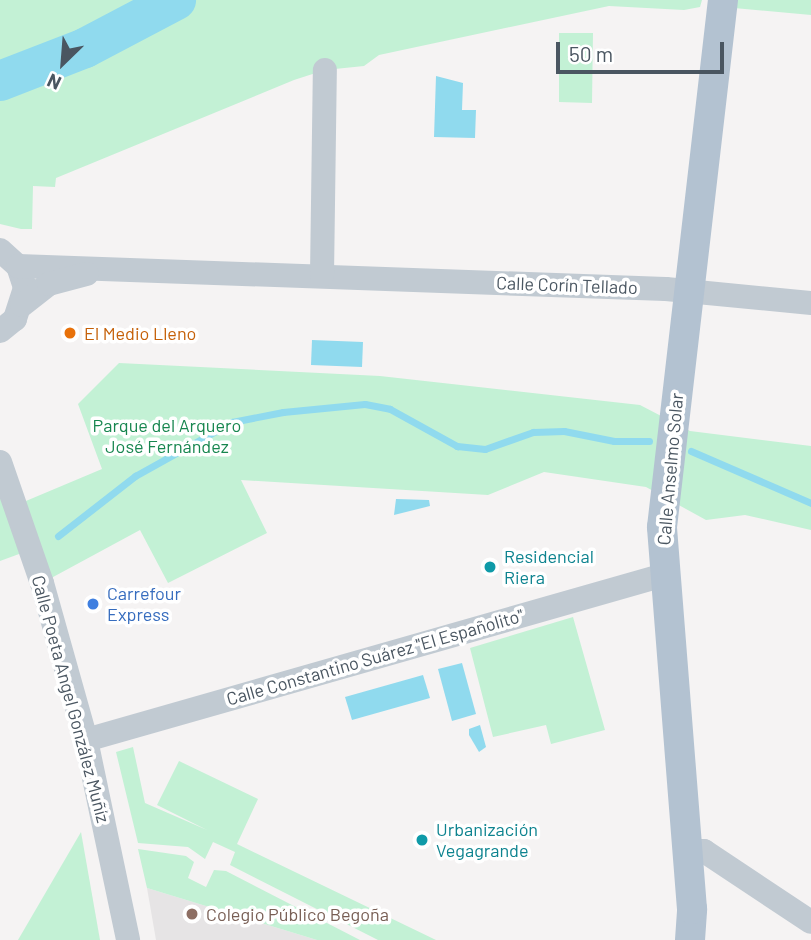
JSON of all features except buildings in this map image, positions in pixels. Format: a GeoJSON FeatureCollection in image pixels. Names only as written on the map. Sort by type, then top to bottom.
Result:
{"type":"FeatureCollection","features":[{"type":"Feature","properties":{"kind":"main road","name":"Calle Anselmo Solar"},"geometry":{"type":"LineString","coordinates":[[691,940],[688,851],[664,575],[668,467],[723,0]]}},
{"type":"Feature","properties":{"kind":"street"},"geometry":{"type":"LineString","coordinates":[[322,275],[325,70]]}},
{"type":"Feature","properties":{"kind":"street"},"geometry":{"type":"LineString","coordinates":[[0,250],[18,266],[24,288],[22,304]]}},
{"type":"Feature","properties":{"kind":"street","name":"Calle Corín Tellado"},"geometry":{"type":"LineString","coordinates":[[18,266],[115,267],[689,290],[811,303]]}},
{"type":"Feature","properties":{"kind":"street","name":"Calle Corín Tellado"},"geometry":{"type":"LineString","coordinates":[[1,332],[22,304],[49,284],[115,267]]}},
{"type":"Feature","properties":{"kind":"street","name":"Calle Poeta Angel González Muñíz"},"geometry":{"type":"LineString","coordinates":[[0,462],[42,583],[86,740],[128,940]]}},
{"type":"Feature","properties":{"kind":"street","name":"Calle Constantino Suárez \"El Españolito\""},"geometry":{"type":"LineString","coordinates":[[86,740],[664,575]]}},
{"type":"Feature","properties":{"kind":"street"},"geometry":{"type":"LineString","coordinates":[[688,851],[704,851],[811,922]]}},
{"type":"Feature","properties":{"kind":"shaded area","name":"Colegio Público Begoña"},"geometry":{"type":"Polygon","coordinates":[[[147,888],[317,940],[156,940],[147,888]]]}},
{"type":"Feature","properties":{"kind":"green space"},"geometry":{"type":"Polygon","coordinates":[[[0,0],[702,0],[700,7],[684,10],[609,6],[379,55],[364,66],[325,70],[294,80],[56,178],[55,187],[33,186],[32,229],[21,229],[0,224],[0,0]]]}},
{"type":"Feature","properties":{"kind":"green space"},"geometry":{"type":"Polygon","coordinates":[[[723,0],[811,0],[811,15],[723,7],[723,0]]]}},
{"type":"Feature","properties":{"kind":"green space"},"geometry":{"type":"Polygon","coordinates":[[[559,33],[593,33],[592,103],[559,102],[559,33]]]}},
{"type":"Feature","properties":{"kind":"green space","name":"Parque del Arquero José Fernández"},"geometry":{"type":"Polygon","coordinates":[[[119,363],[380,376],[640,405],[690,431],[811,446],[811,530],[745,515],[706,520],[646,487],[544,472],[488,495],[241,480],[267,533],[168,583],[140,530],[42,583],[30,550],[0,561],[0,462],[14,506],[102,469],[78,404],[119,363]]]}},
{"type":"Feature","properties":{"kind":"green space"},"geometry":{"type":"Polygon","coordinates":[[[573,617],[605,730],[551,744],[546,725],[493,737],[470,648],[573,617]]]}},
{"type":"Feature","properties":{"kind":"green space"},"geometry":{"type":"Polygon","coordinates":[[[133,747],[145,803],[207,830],[157,805],[179,761],[258,799],[237,844],[436,940],[378,940],[230,865],[235,852],[213,842],[205,859],[188,847],[138,843],[116,752],[133,747]]]}},
{"type":"Feature","properties":{"kind":"green space"},"geometry":{"type":"Polygon","coordinates":[[[81,832],[100,940],[18,940],[81,832]]]}},
{"type":"Feature","properties":{"kind":"green space"},"geometry":{"type":"Polygon","coordinates":[[[138,849],[186,856],[194,862],[188,878],[206,887],[214,870],[226,871],[360,940],[317,940],[147,888],[138,849]]]}},
{"type":"Feature","properties":{"kind":"water"},"geometry":{"type":"Polygon","coordinates":[[[436,76],[463,83],[462,110],[476,110],[475,138],[434,137],[436,76]]]}},
{"type":"Feature","properties":{"kind":"water"},"geometry":{"type":"Polygon","coordinates":[[[312,340],[363,342],[362,367],[311,365],[312,340]]]}},
{"type":"Feature","properties":{"kind":"water"},"geometry":{"type":"Polygon","coordinates":[[[396,499],[429,500],[430,506],[394,515],[396,499]]]}},
{"type":"Feature","properties":{"kind":"water"},"geometry":{"type":"Polygon","coordinates":[[[462,663],[476,714],[452,721],[438,669],[462,663]]]}},
{"type":"Feature","properties":{"kind":"water"},"geometry":{"type":"Polygon","coordinates":[[[423,675],[430,698],[352,720],[345,697],[423,675]]]}},
{"type":"Feature","properties":{"kind":"water"},"geometry":{"type":"Polygon","coordinates":[[[480,725],[486,747],[479,752],[469,735],[469,729],[480,725]]]}},
{"type":"Feature","properties":{"kind":"waterway"},"geometry":{"type":"LineString","coordinates":[[0,81],[85,48],[176,0]]}},
{"type":"Feature","properties":{"kind":"waterway"},"geometry":{"type":"LineString","coordinates":[[58,536],[135,476],[232,422],[283,412],[365,404],[390,409],[457,446],[485,449],[533,432],[564,431],[614,441],[649,441]]}},
{"type":"Feature","properties":{"kind":"waterway"},"geometry":{"type":"LineString","coordinates":[[691,451],[811,503]]}},
{"type":"Feature","properties":{"kind":"place","name":"El Medio Lleno"},"geometry":{"type":"Point","coordinates":[70,333]}},
{"type":"Feature","properties":{"kind":"place","name":"Residencial Riera"},"geometry":{"type":"Point","coordinates":[490,567]}},
{"type":"Feature","properties":{"kind":"place","name":"Carrefour Express"},"geometry":{"type":"Point","coordinates":[93,604]}},
{"type":"Feature","properties":{"kind":"place","name":"Urbanización Vegagrande"},"geometry":{"type":"Point","coordinates":[422,840]}},
{"type":"Feature","properties":{"kind":"place","name":"Colegio Público Begoña"},"geometry":{"type":"Point","coordinates":[192,914]}}]}
